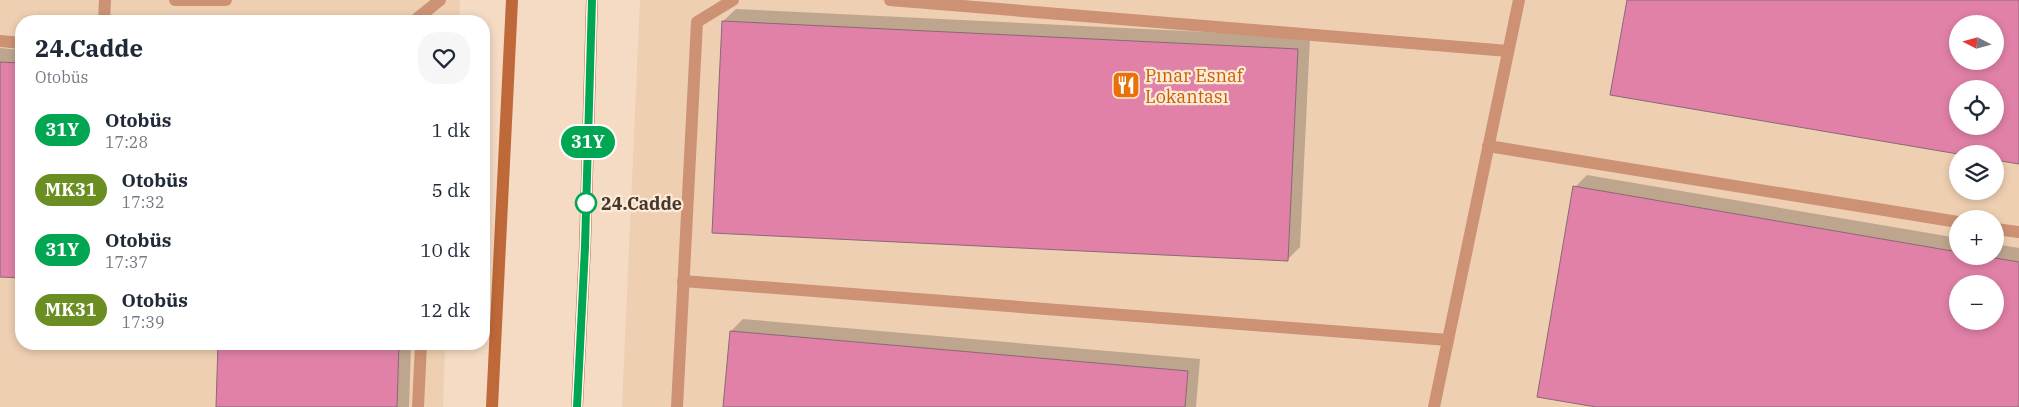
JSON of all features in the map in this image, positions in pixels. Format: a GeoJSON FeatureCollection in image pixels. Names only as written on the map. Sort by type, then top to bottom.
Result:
{"type":"FeatureCollection","features":[{"type":"Feature","properties":{"kind":"main road"},"geometry":{"type":"LineString","coordinates":[[492,407],[512,0]]}},
{"type":"Feature","properties":{"kind":"main road"},"geometry":{"type":"LineString","coordinates":[[578,407],[586,237],[592,0]]}},
{"type":"Feature","properties":{"kind":"street"},"geometry":{"type":"LineString","coordinates":[[104,15],[105,0]]}},
{"type":"Feature","properties":{"kind":"street"},"geometry":{"type":"LineString","coordinates":[[175,0],[226,0]]}},
{"type":"Feature","properties":{"kind":"street"},"geometry":{"type":"LineString","coordinates":[[421,15],[440,0]]}},
{"type":"Feature","properties":{"kind":"street"},"geometry":{"type":"LineString","coordinates":[[676,407],[697,22],[734,0]]}},
{"type":"Feature","properties":{"kind":"street"},"geometry":{"type":"LineString","coordinates":[[890,0],[1508,51]]}},
{"type":"Feature","properties":{"kind":"street"},"geometry":{"type":"LineString","coordinates":[[1434,407],[1519,0]]}},
{"type":"Feature","properties":{"kind":"street"},"geometry":{"type":"LineString","coordinates":[[0,41],[15,42]]}},
{"type":"Feature","properties":{"kind":"street"},"geometry":{"type":"LineString","coordinates":[[1488,146],[1949,221]]}},
{"type":"Feature","properties":{"kind":"street"},"geometry":{"type":"LineString","coordinates":[[2004,230],[2019,232]]}},
{"type":"Feature","properties":{"kind":"street"},"geometry":{"type":"LineString","coordinates":[[683,281],[1448,340]]}},
{"type":"Feature","properties":{"kind":"street"},"geometry":{"type":"LineString","coordinates":[[418,407],[421,350]]}},
{"type":"Feature","properties":{"kind":"shaded area"},"geometry":{"type":"Polygon","coordinates":[[[0,0],[460,0],[459,15],[15,15],[15,350],[445,350],[443,407],[0,407],[0,0]]]}},
{"type":"Feature","properties":{"kind":"shaded area"},"geometry":{"type":"Polygon","coordinates":[[[640,0],[2019,0],[2019,407],[622,407],[640,0]]]}},
{"type":"Feature","properties":{"kind":"building"},"geometry":{"type":"Polygon","coordinates":[[[1627,0],[2019,0],[2019,164],[2004,162],[2004,145],[1949,145],[1949,152],[1610,95],[1627,0]]]}},
{"type":"Feature","properties":{"kind":"building"},"geometry":{"type":"Polygon","coordinates":[[[722,21],[1298,49],[1288,261],[712,233],[722,21]]]}},
{"type":"Feature","properties":{"kind":"building"},"geometry":{"type":"Polygon","coordinates":[[[0,62],[15,63],[15,278],[0,277],[0,62]]]}},
{"type":"Feature","properties":{"kind":"building"},"geometry":{"type":"Polygon","coordinates":[[[1573,186],[1949,250],[1949,265],[2004,265],[2004,260],[2019,262],[2019,407],[1596,407],[1537,397],[1573,186]]]}},
{"type":"Feature","properties":{"kind":"building"},"geometry":{"type":"Polygon","coordinates":[[[730,331],[1188,371],[1185,407],[723,407],[730,331]]]}},
{"type":"Feature","properties":{"kind":"building"},"geometry":{"type":"Polygon","coordinates":[[[218,350],[399,350],[397,407],[216,407],[218,350]]]}},
{"type":"Feature","properties":{"kind":"bus line","name":"31Y"},"geometry":{"type":"LineString","coordinates":[[577,407],[585,247],[592,0]]}},
{"type":"Feature","properties":{"kind":"place","name":"Pınar Esnaf Lokantası"},"geometry":{"type":"Point","coordinates":[1126,85]}},
{"type":"Feature","properties":{"kind":"place","name":"24.Cadde"},"geometry":{"type":"Point","coordinates":[586,203]}}]}
